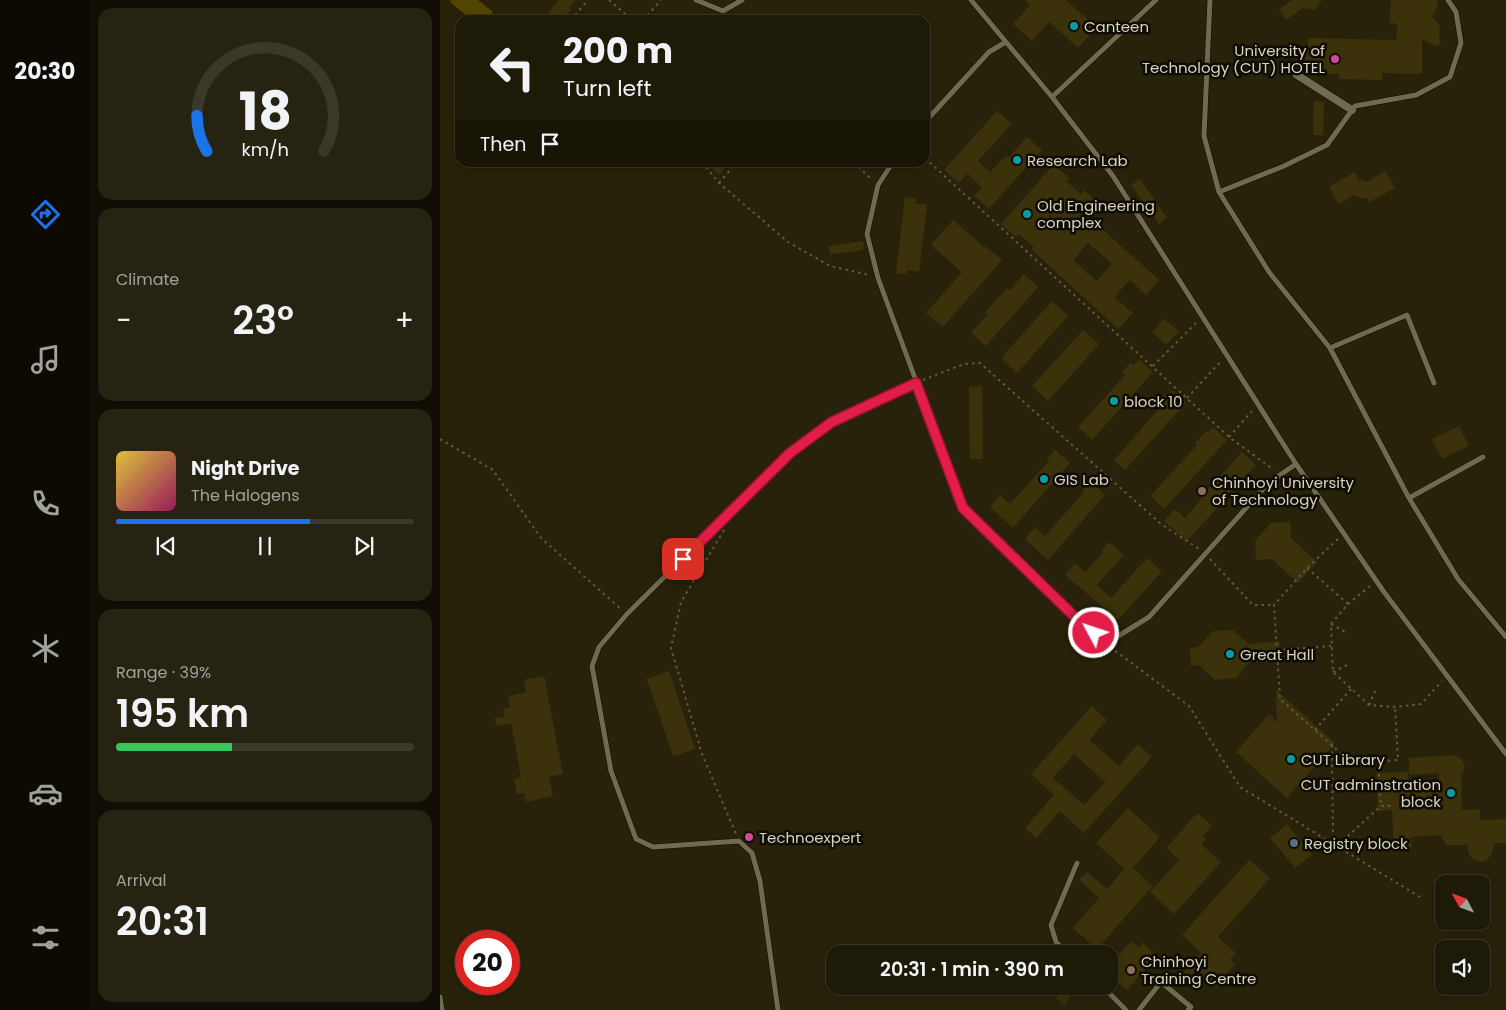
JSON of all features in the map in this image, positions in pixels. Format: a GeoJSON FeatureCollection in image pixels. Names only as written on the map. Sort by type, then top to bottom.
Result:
{"type":"FeatureCollection","features":[{"type":"Feature","properties":{"kind":"street"},"geometry":{"type":"LineString","coordinates":[[1297,75],[1352,110]]}},
{"type":"Feature","properties":{"kind":"lane"},"geometry":{"type":"LineString","coordinates":[[696,0],[723,11],[742,0]]}},
{"type":"Feature","properties":{"kind":"lane"},"geometry":{"type":"LineString","coordinates":[[971,0],[1052,98],[1113,176],[1296,464],[1376,581],[1506,754]]}},
{"type":"Feature","properties":{"kind":"lane"},"geometry":{"type":"LineString","coordinates":[[1052,98],[1156,0]]}},
{"type":"Feature","properties":{"kind":"lane"},"geometry":{"type":"LineString","coordinates":[[1210,0],[1204,136],[1219,192],[1269,272],[1330,348],[1409,498],[1458,579],[1506,637]]}},
{"type":"Feature","properties":{"kind":"lane"},"geometry":{"type":"LineString","coordinates":[[1219,192],[1284,166],[1327,145],[1355,106],[1416,95],[1450,77],[1461,43],[1456,12],[1448,0]]}},
{"type":"Feature","properties":{"kind":"lane"},"geometry":{"type":"LineString","coordinates":[[930,117],[989,52],[1006,42]]}},
{"type":"Feature","properties":{"kind":"lane"},"geometry":{"type":"LineString","coordinates":[[890,167],[878,185],[867,234],[878,278],[963,508],[1076,618],[1094,633],[1115,638],[1149,617],[1263,489],[1296,464]]}},
{"type":"Feature","properties":{"kind":"lane"},"geometry":{"type":"LineString","coordinates":[[1330,348],[1407,315],[1434,383]]}},
{"type":"Feature","properties":{"kind":"lane"},"geometry":{"type":"LineString","coordinates":[[778,1010],[760,881],[752,853],[739,841],[653,846],[636,838],[611,771],[592,666],[599,647],[628,614],[790,453],[832,422],[916,383]]}},
{"type":"Feature","properties":{"kind":"lane"},"geometry":{"type":"LineString","coordinates":[[1409,498],[1483,457]]}},
{"type":"Feature","properties":{"kind":"lane"},"geometry":{"type":"LineString","coordinates":[[1059,945],[1056,942],[1051,925],[1077,863]]}},
{"type":"Feature","properties":{"kind":"lane"},"geometry":{"type":"LineString","coordinates":[[1139,1010],[1161,982],[1191,1007],[1188,1010]]}},
{"type":"Feature","properties":{"kind":"lane"},"geometry":{"type":"LineString","coordinates":[[1111,995],[1126,1010]]}},
{"type":"Feature","properties":{"kind":"lane"},"geometry":{"type":"LineString","coordinates":[[440,997],[442,1010]]}},
{"type":"Feature","properties":{"kind":"path"},"geometry":{"type":"LineString","coordinates":[[575,15],[588,0]]}},
{"type":"Feature","properties":{"kind":"path"},"geometry":{"type":"LineString","coordinates":[[609,0],[626,15]]}},
{"type":"Feature","properties":{"kind":"path"},"geometry":{"type":"LineString","coordinates":[[648,15],[661,0]]}},
{"type":"Feature","properties":{"kind":"path"},"geometry":{"type":"LineString","coordinates":[[930,163],[1229,437],[1280,475]]}},
{"type":"Feature","properties":{"kind":"path"},"geometry":{"type":"LineString","coordinates":[[706,167],[719,183],[788,242],[830,266],[863,272],[878,278]]}},
{"type":"Feature","properties":{"kind":"path"},"geometry":{"type":"LineString","coordinates":[[719,183],[733,167]]}},
{"type":"Feature","properties":{"kind":"path"},"geometry":{"type":"LineString","coordinates":[[859,167],[878,185]]}},
{"type":"Feature","properties":{"kind":"path"},"geometry":{"type":"LineString","coordinates":[[1153,366],[1190,326],[1202,317]]}},
{"type":"Feature","properties":{"kind":"path"},"geometry":{"type":"LineString","coordinates":[[1187,398],[1217,364],[1227,357]]}},
{"type":"Feature","properties":{"kind":"path"},"geometry":{"type":"LineString","coordinates":[[916,383],[964,364],[980,363],[1161,524],[1205,554],[1253,605],[1274,605]]}},
{"type":"Feature","properties":{"kind":"path"},"geometry":{"type":"LineString","coordinates":[[1229,437],[1258,406]]}},
{"type":"Feature","properties":{"kind":"path"},"geometry":{"type":"LineString","coordinates":[[440,439],[492,470],[541,538],[628,614]]}},
{"type":"Feature","properties":{"kind":"path"},"geometry":{"type":"LineString","coordinates":[[724,518],[724,531],[681,602],[671,648],[702,754],[739,841]]}},
{"type":"Feature","properties":{"kind":"path"},"geometry":{"type":"LineString","coordinates":[[1344,534],[1307,568],[1274,605],[1280,700],[1352,763],[1398,760],[1395,707]]}},
{"type":"Feature","properties":{"kind":"path"},"geometry":{"type":"LineString","coordinates":[[1307,568],[1348,604]]}},
{"type":"Feature","properties":{"kind":"path"},"geometry":{"type":"LineString","coordinates":[[1376,581],[1348,604],[1331,624],[1334,672],[1369,706],[1395,707],[1421,704],[1446,675]]}},
{"type":"Feature","properties":{"kind":"path"},"geometry":{"type":"LineString","coordinates":[[1331,624],[1347,633]]}},
{"type":"Feature","properties":{"kind":"path"},"geometry":{"type":"LineString","coordinates":[[1115,638],[1114,650],[1189,706],[1240,787],[1420,898]]}},
{"type":"Feature","properties":{"kind":"path"},"geometry":{"type":"LineString","coordinates":[[1277,650],[1332,646]]}},
{"type":"Feature","properties":{"kind":"path"},"geometry":{"type":"LineString","coordinates":[[1334,672],[1349,664]]}},
{"type":"Feature","properties":{"kind":"path"},"geometry":{"type":"LineString","coordinates":[[1369,706],[1376,689]]}},
{"type":"Feature","properties":{"kind":"path"},"geometry":{"type":"LineString","coordinates":[[1315,730],[1351,690]]}},
{"type":"Feature","properties":{"kind":"path"},"geometry":{"type":"LineString","coordinates":[[1332,745],[1333,843]]}},
{"type":"Feature","properties":{"kind":"path"},"geometry":{"type":"LineString","coordinates":[[1378,761],[1381,806]]}},
{"type":"Feature","properties":{"kind":"path"},"geometry":{"type":"LineString","coordinates":[[1338,846],[1381,806],[1392,806]]}},
{"type":"Feature","properties":{"kind":"shaded area"},"geometry":{"type":"Polygon","coordinates":[[[451,0],[478,0],[493,12],[490,15],[466,15],[450,2],[451,0]]]}},
{"type":"Feature","properties":{"kind":"building"},"geometry":{"type":"Polygon","coordinates":[[[559,0],[575,0],[566,15],[546,15],[559,0]]]}},
{"type":"Feature","properties":{"kind":"building","name":"Canteen"},"geometry":{"type":"Polygon","coordinates":[[[1024,0],[1066,0],[1097,27],[1078,48],[1049,22],[1032,41],[1013,24],[1030,5],[1024,0]]]}},
{"type":"Feature","properties":{"kind":"building"},"geometry":{"type":"Polygon","coordinates":[[[1292,0],[1322,0],[1315,10],[1303,8],[1286,20],[1279,9],[1292,0]]]}},
{"type":"Feature","properties":{"kind":"building"},"geometry":{"type":"Polygon","coordinates":[[[1391,0],[1437,0],[1437,7],[1432,17],[1440,25],[1439,38],[1441,41],[1440,44],[1435,46],[1422,39],[1422,74],[1382,73],[1382,80],[1339,79],[1339,74],[1302,72],[1302,62],[1296,62],[1297,50],[1308,50],[1308,38],[1396,40],[1398,24],[1389,23],[1391,0]]]}},
{"type":"Feature","properties":{"kind":"building"},"geometry":{"type":"Polygon","coordinates":[[[1314,101],[1324,102],[1323,135],[1313,135],[1314,101]]]}},
{"type":"Feature","properties":{"kind":"building","name":"Research Lab"},"geometry":{"type":"Polygon","coordinates":[[[997,111],[1012,124],[978,161],[990,172],[1006,156],[1008,158],[1027,137],[1042,150],[989,209],[974,196],[982,187],[967,174],[959,183],[944,170],[997,111]]]}},
{"type":"Feature","properties":{"kind":"building"},"geometry":{"type":"Polygon","coordinates":[[[1054,164],[1069,178],[1066,181],[1081,194],[1084,190],[1099,203],[1089,215],[1159,280],[1146,295],[1130,280],[1119,292],[1115,298],[1133,313],[1118,329],[1031,249],[1034,247],[1019,234],[1016,237],[1001,224],[1054,164]],[[1088,243],[1073,260],[1097,281],[1112,264],[1088,243]]]}},
{"type":"Feature","properties":{"kind":"building"},"geometry":{"type":"Polygon","coordinates":[[[711,167],[726,167],[719,175],[711,167]]]}},
{"type":"Feature","properties":{"kind":"building"},"geometry":{"type":"Polygon","coordinates":[[[1385,171],[1395,188],[1369,202],[1367,198],[1360,198],[1354,195],[1338,204],[1329,187],[1355,172],[1358,179],[1367,182],[1385,171]]]}},
{"type":"Feature","properties":{"kind":"building"},"geometry":{"type":"Polygon","coordinates":[[[1140,179],[1167,218],[1159,224],[1131,185],[1140,179]]]}},
{"type":"Feature","properties":{"kind":"building"},"geometry":{"type":"Polygon","coordinates":[[[905,197],[916,198],[915,203],[927,205],[919,272],[907,270],[907,275],[896,273],[905,197]]]}},
{"type":"Feature","properties":{"kind":"building"},"geometry":{"type":"Polygon","coordinates":[[[953,220],[1002,260],[943,327],[926,313],[962,272],[931,245],[953,220]]]}},
{"type":"Feature","properties":{"kind":"building"},"geometry":{"type":"Polygon","coordinates":[[[863,241],[864,249],[859,251],[830,254],[829,246],[863,241]]]}},
{"type":"Feature","properties":{"kind":"building"},"geometry":{"type":"Polygon","coordinates":[[[1024,274],[1038,287],[986,346],[971,333],[987,315],[985,313],[994,302],[1007,288],[1010,290],[1024,274]]]}},
{"type":"Feature","properties":{"kind":"building"},"geometry":{"type":"Polygon","coordinates":[[[1052,301],[1068,316],[1017,373],[1001,358],[1052,301]]]}},
{"type":"Feature","properties":{"kind":"building"},"geometry":{"type":"Polygon","coordinates":[[[1164,319],[1179,331],[1166,345],[1152,332],[1164,319]]]}},
{"type":"Feature","properties":{"kind":"building"},"geometry":{"type":"Polygon","coordinates":[[[1083,330],[1099,344],[1048,401],[1032,386],[1083,330]]]}},
{"type":"Feature","properties":{"kind":"building","name":"block 10"},"geometry":{"type":"Polygon","coordinates":[[[1139,359],[1153,372],[1092,440],[1078,427],[1125,375],[1122,372],[1131,362],[1134,365],[1139,359]]]}},
{"type":"Feature","properties":{"kind":"building"},"geometry":{"type":"Polygon","coordinates":[[[982,386],[983,459],[970,459],[969,387],[982,386]]]}},
{"type":"Feature","properties":{"kind":"building"},"geometry":{"type":"Polygon","coordinates":[[[1172,390],[1186,403],[1125,470],[1114,460],[1158,410],[1154,407],[1166,394],[1168,396],[1172,390]]]}},
{"type":"Feature","properties":{"kind":"building"},"geometry":{"type":"Polygon","coordinates":[[[1459,426],[1469,446],[1442,459],[1432,439],[1459,426]]]}},
{"type":"Feature","properties":{"kind":"building"},"geometry":{"type":"Polygon","coordinates":[[[1213,427],[1227,440],[1164,509],[1150,496],[1197,445],[1195,443],[1206,431],[1208,432],[1213,427]]]}},
{"type":"Feature","properties":{"kind":"building","name":"GIS Lab"},"geometry":{"type":"Polygon","coordinates":[[[1055,450],[1070,463],[1013,528],[990,507],[1000,495],[1010,504],[1049,461],[1047,459],[1055,450]]]}},
{"type":"Feature","properties":{"kind":"building"},"geometry":{"type":"Polygon","coordinates":[[[1242,452],[1256,465],[1187,541],[1164,521],[1175,509],[1185,518],[1201,497],[1242,452]]]}},
{"type":"Feature","properties":{"kind":"building"},"geometry":{"type":"Polygon","coordinates":[[[1090,481],[1105,495],[1048,560],[1025,539],[1035,527],[1045,536],[1084,492],[1082,491],[1090,481]]]}},
{"type":"Feature","properties":{"kind":"building"},"geometry":{"type":"Polygon","coordinates":[[[1290,522],[1291,538],[1317,562],[1298,583],[1272,559],[1256,560],[1255,541],[1271,523],[1290,522]]]}},
{"type":"Feature","properties":{"kind":"building"},"geometry":{"type":"Polygon","coordinates":[[[1109,542],[1124,555],[1097,585],[1111,598],[1147,558],[1162,571],[1118,620],[1065,575],[1075,563],[1085,572],[1103,552],[1101,551],[1109,542]]]}},
{"type":"Feature","properties":{"kind":"building","name":"Great Hall"},"geometry":{"type":"Polygon","coordinates":[[[1233,630],[1249,644],[1280,641],[1281,662],[1250,662],[1236,678],[1215,680],[1199,665],[1191,666],[1190,648],[1198,647],[1213,631],[1233,630]]]}},
{"type":"Feature","properties":{"kind":"building"},"geometry":{"type":"Polygon","coordinates":[[[669,671],[695,749],[673,756],[647,679],[669,671]]]}},
{"type":"Feature","properties":{"kind":"building"},"geometry":{"type":"Polygon","coordinates":[[[544,676],[563,774],[549,777],[553,796],[526,802],[524,793],[517,794],[514,779],[521,777],[511,723],[497,726],[495,718],[504,717],[503,709],[510,707],[508,696],[526,692],[524,680],[544,676]]]}},
{"type":"Feature","properties":{"kind":"building"},"geometry":{"type":"Polygon","coordinates":[[[1276,690],[1335,743],[1287,798],[1236,752],[1269,714],[1277,722],[1276,690]]]}},
{"type":"Feature","properties":{"kind":"building"},"geometry":{"type":"Polygon","coordinates":[[[1092,706],[1107,720],[1089,740],[1119,766],[1138,744],[1152,757],[1084,833],[1060,811],[1036,838],[1025,828],[1054,795],[1031,774],[1092,706]],[[1074,754],[1053,778],[1084,805],[1105,782],[1074,754]]]}},
{"type":"Feature","properties":{"kind":"building"},"geometry":{"type":"Polygon","coordinates":[[[1454,755],[1462,759],[1465,767],[1461,776],[1462,810],[1480,809],[1480,820],[1506,819],[1506,843],[1494,843],[1492,854],[1487,860],[1481,862],[1474,860],[1469,855],[1467,845],[1446,845],[1440,835],[1411,837],[1412,849],[1394,850],[1392,810],[1378,811],[1376,773],[1408,772],[1409,792],[1439,789],[1439,773],[1409,775],[1409,758],[1454,755]]]}},
{"type":"Feature","properties":{"kind":"building"},"geometry":{"type":"Polygon","coordinates":[[[1128,808],[1160,837],[1133,868],[1153,886],[1101,945],[1092,945],[1073,928],[1099,898],[1079,880],[1087,872],[1107,889],[1124,869],[1096,843],[1128,808]]]}},
{"type":"Feature","properties":{"kind":"building"},"geometry":{"type":"Polygon","coordinates":[[[1197,813],[1212,825],[1203,836],[1206,839],[1201,844],[1221,862],[1174,914],[1150,892],[1179,860],[1166,848],[1197,813]]]}},
{"type":"Feature","properties":{"kind":"building"},"geometry":{"type":"Polygon","coordinates":[[[1287,824],[1312,855],[1295,868],[1270,838],[1287,824]]]}},
{"type":"Feature","properties":{"kind":"building"},"geometry":{"type":"Polygon","coordinates":[[[1249,860],[1270,878],[1218,937],[1236,953],[1230,960],[1235,964],[1216,987],[1196,970],[1189,978],[1183,973],[1201,953],[1182,935],[1249,860]]]}},
{"type":"Feature","properties":{"kind":"building"},"geometry":{"type":"Polygon","coordinates":[[[1131,941],[1139,948],[1143,943],[1163,961],[1158,967],[1152,962],[1127,990],[1118,982],[1118,955],[1131,941]]]}},
{"type":"Feature","properties":{"kind":"building"},"geometry":{"type":"Polygon","coordinates":[[[1059,995],[1072,995],[1064,1005],[1056,998],[1059,995]]]}},
{"type":"Feature","properties":{"kind":"place","name":"Canteen"},"geometry":{"type":"Point","coordinates":[1074,26]}},
{"type":"Feature","properties":{"kind":"place","name":"University of Technology (CUT) HOTEL"},"geometry":{"type":"Point","coordinates":[1335,59]}},
{"type":"Feature","properties":{"kind":"place","name":"Research Lab"},"geometry":{"type":"Point","coordinates":[1017,160]}},
{"type":"Feature","properties":{"kind":"place","name":"Old Engineering complex"},"geometry":{"type":"Point","coordinates":[1027,214]}},
{"type":"Feature","properties":{"kind":"place","name":"block 10"},"geometry":{"type":"Point","coordinates":[1114,401]}},
{"type":"Feature","properties":{"kind":"place","name":"GIS Lab"},"geometry":{"type":"Point","coordinates":[1044,479]}},
{"type":"Feature","properties":{"kind":"place","name":"Chinhoyi University of Technology"},"geometry":{"type":"Point","coordinates":[1202,491]}},
{"type":"Feature","properties":{"kind":"place","name":"Great Hall"},"geometry":{"type":"Point","coordinates":[1230,654]}},
{"type":"Feature","properties":{"kind":"place","name":"CUT Library"},"geometry":{"type":"Point","coordinates":[1291,759]}},
{"type":"Feature","properties":{"kind":"place","name":"CUT adminstration block"},"geometry":{"type":"Point","coordinates":[1451,793]}},
{"type":"Feature","properties":{"kind":"place","name":"Technoexpert"},"geometry":{"type":"Point","coordinates":[749,837]}},
{"type":"Feature","properties":{"kind":"place","name":"Registry block"},"geometry":{"type":"Point","coordinates":[1294,843]}},
{"type":"Feature","properties":{"kind":"place","name":"Chinhoyi Training Centre"},"geometry":{"type":"Point","coordinates":[1131,970]}},
{"type":"Feature","properties":{"kind":"route"},"geometry":{"type":"LineString","coordinates":[[683,559],[790,453],[832,422],[916,383],[963,508],[1076,618],[1094,633]]}}]}
